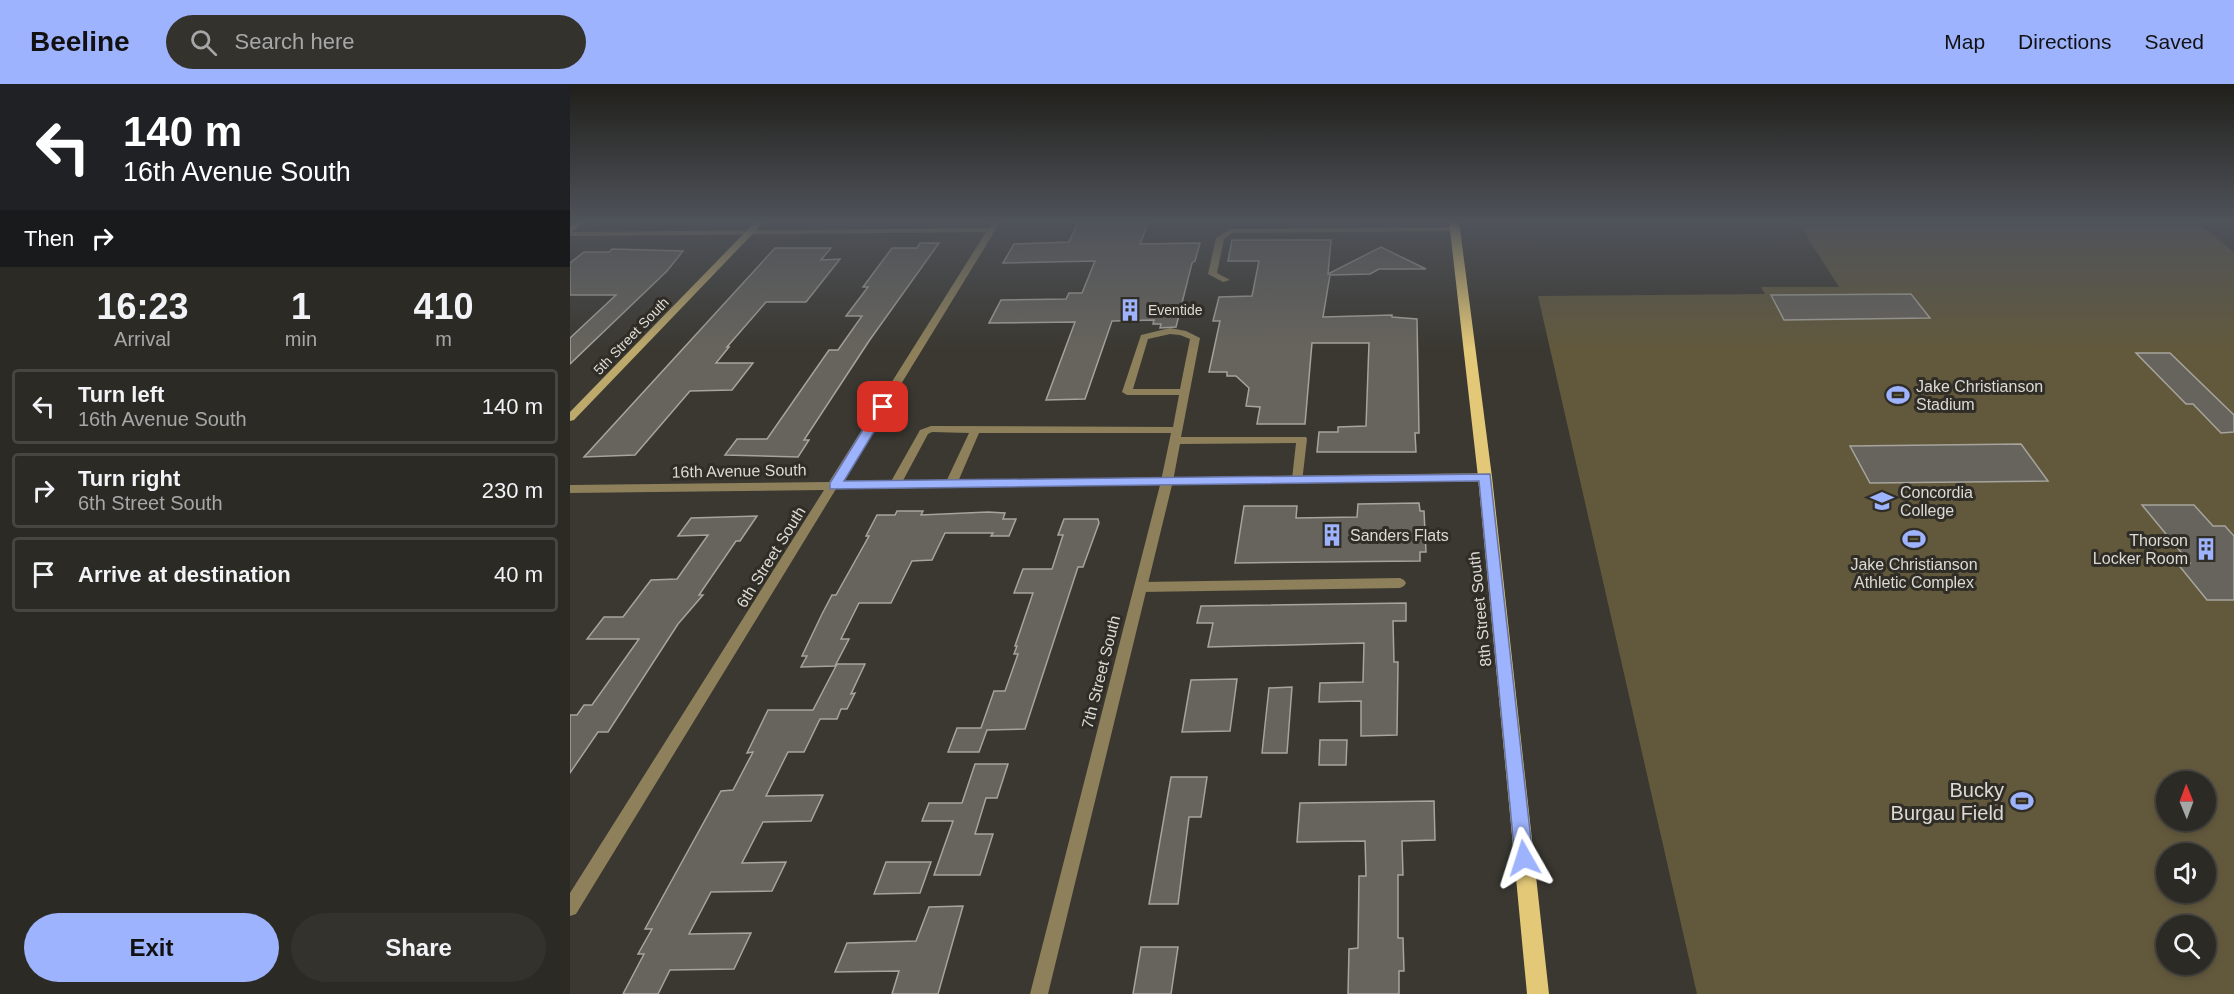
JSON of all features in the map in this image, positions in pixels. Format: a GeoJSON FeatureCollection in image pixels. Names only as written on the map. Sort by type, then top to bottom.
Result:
{"type":"FeatureCollection","features":[{"type":"Feature","properties":{"kind":"main road","name":"8th Street South"},"geometry":{"type":"LineString","coordinates":[[1459,263],[1485,477],[1538,994]]}},
{"type":"Feature","properties":{"kind":"street","name":"5th Street South"},"geometry":{"type":"LineString","coordinates":[[570,418],[720,263]]}},
{"type":"Feature","properties":{"kind":"street","name":"6th Street South"},"geometry":{"type":"LineString","coordinates":[[570,908],[835,486],[971,263]]}},
{"type":"Feature","properties":{"kind":"street"},"geometry":{"type":"LineString","coordinates":[[1214,263],[1212,274],[1226,280]]}},
{"type":"Feature","properties":{"kind":"street","name":"7th Street South"},"geometry":{"type":"LineString","coordinates":[[1039,994],[1167,481],[1176,435],[1185,392],[1192,357],[1194,336],[1178,330],[1158,331],[1144,336],[1127,391],[1185,392]]}},
{"type":"Feature","properties":{"kind":"street"},"geometry":{"type":"LineString","coordinates":[[951,484],[976,428]]}},
{"type":"Feature","properties":{"kind":"street"},"geometry":{"type":"LineString","coordinates":[[895,485],[924,432],[931,429],[976,428],[1302,439],[1298,479]]}},
{"type":"Feature","properties":{"kind":"street","name":"16th Avenue South"},"geometry":{"type":"LineString","coordinates":[[570,489],[1485,477]]}},
{"type":"Feature","properties":{"kind":"street"},"geometry":{"type":"LineString","coordinates":[[1141,587],[1400,583]]}},
{"type":"Feature","properties":{"kind":"shaded area","name":"Jake Christianson Athletic Complex"},"geometry":{"type":"Polygon","coordinates":[[[1824,263],[2234,263],[2234,994],[1697,994],[1538,296],[1765,294],[1761,287],[1839,287],[1824,263]]]}},
{"type":"Feature","properties":{"kind":"building"},"geometry":{"type":"Polygon","coordinates":[[[570,263],[673,263],[570,364],[570,338],[616,295],[570,295],[570,263]]]}},
{"type":"Feature","properties":{"kind":"building"},"geometry":{"type":"Polygon","coordinates":[[[761,263],[836,263],[806,302],[766,302],[727,347],[729,347],[716,363],[753,363],[732,390],[690,391],[635,455],[584,457],[761,263]]]}},
{"type":"Feature","properties":{"kind":"building"},"geometry":{"type":"Polygon","coordinates":[[[880,263],[924,263],[869,341],[804,440],[809,440],[798,457],[725,455],[737,439],[767,439],[829,350],[838,350],[862,316],[846,316],[868,287],[863,287],[880,263]]]}},
{"type":"Feature","properties":{"kind":"building","name":"Eventide"},"geometry":{"type":"Polygon","coordinates":[[[1094,263],[1192,263],[1176,327],[1160,328],[1161,324],[1153,324],[1154,320],[1112,321],[1085,399],[1046,400],[1075,322],[989,323],[1001,300],[1066,299],[1069,293],[1082,293],[1094,263]]]}},
{"type":"Feature","properties":{"kind":"building"},"geometry":{"type":"Polygon","coordinates":[[[1259,263],[1329,263],[1328,274],[1349,263],[1415,263],[1426,269],[1379,269],[1370,274],[1330,275],[1323,317],[1392,315],[1392,317],[1417,319],[1419,433],[1415,433],[1416,452],[1317,452],[1319,432],[1338,432],[1338,427],[1366,426],[1369,343],[1312,343],[1305,424],[1257,424],[1260,407],[1246,406],[1249,388],[1236,376],[1227,376],[1227,372],[1209,372],[1220,321],[1213,321],[1219,297],[1252,296],[1259,263]]]}},
{"type":"Feature","properties":{"kind":"building"},"geometry":{"type":"Polygon","coordinates":[[[1911,294],[1930,318],[1784,320],[1771,295],[1911,294]]]}},
{"type":"Feature","properties":{"kind":"building"},"geometry":{"type":"Polygon","coordinates":[[[2136,353],[2170,353],[2234,415],[2234,432],[2221,433],[2193,404],[2186,404],[2136,353]]]}},
{"type":"Feature","properties":{"kind":"building"},"geometry":{"type":"Polygon","coordinates":[[[2021,444],[2048,481],[1870,483],[1850,446],[2021,444]]]}},
{"type":"Feature","properties":{"kind":"building","name":"Sanders Flats"},"geometry":{"type":"Polygon","coordinates":[[[1419,503],[1420,511],[1424,511],[1426,552],[1420,552],[1420,561],[1235,563],[1244,506],[1297,506],[1296,518],[1357,517],[1358,504],[1419,503]]]}},
{"type":"Feature","properties":{"kind":"building","name":"Thorson Locker Room"},"geometry":{"type":"Polygon","coordinates":[[[2142,505],[2194,505],[2213,526],[2225,526],[2234,536],[2234,600],[2207,600],[2177,563],[2190,563],[2142,505]]]}},
{"type":"Feature","properties":{"kind":"building"},"geometry":{"type":"Polygon","coordinates":[[[897,511],[923,511],[921,515],[1005,513],[1003,519],[1016,519],[1009,536],[991,536],[993,533],[945,533],[932,560],[912,561],[891,603],[859,603],[841,639],[849,639],[835,666],[801,667],[807,656],[802,656],[822,614],[832,595],[836,595],[869,536],[866,536],[877,515],[895,515],[897,511]]]}},
{"type":"Feature","properties":{"kind":"building"},"geometry":{"type":"Polygon","coordinates":[[[757,516],[740,541],[736,541],[699,595],[703,595],[678,624],[608,732],[598,732],[570,773],[570,715],[577,715],[584,705],[592,705],[639,639],[587,639],[604,617],[623,617],[651,580],[677,579],[708,535],[678,536],[691,518],[757,516]]]}},
{"type":"Feature","properties":{"kind":"building"},"geometry":{"type":"Polygon","coordinates":[[[1064,519],[1098,519],[1099,523],[1083,567],[1078,567],[1025,729],[987,730],[979,752],[948,752],[957,728],[981,728],[994,691],[1005,691],[1018,654],[1014,654],[1017,646],[1015,646],[1033,593],[1014,593],[1023,569],[1052,569],[1063,535],[1058,535],[1064,519]]]}},
{"type":"Feature","properties":{"kind":"building"},"geometry":{"type":"Polygon","coordinates":[[[1406,603],[1406,621],[1393,621],[1394,662],[1398,662],[1397,735],[1361,736],[1361,701],[1319,702],[1320,683],[1363,682],[1364,643],[1208,647],[1213,623],[1197,623],[1201,606],[1406,603]]]}},
{"type":"Feature","properties":{"kind":"building"},"geometry":{"type":"Polygon","coordinates":[[[837,664],[865,664],[851,694],[855,693],[847,709],[841,709],[837,719],[820,719],[804,752],[788,752],[766,796],[823,795],[811,821],[763,822],[742,863],[786,862],[772,891],[711,892],[689,934],[751,933],[734,969],[670,970],[658,994],[623,994],[644,954],[638,954],[652,929],[645,929],[721,791],[733,790],[753,752],[747,753],[768,710],[813,710],[837,664]]]}},
{"type":"Feature","properties":{"kind":"building"},"geometry":{"type":"Polygon","coordinates":[[[1237,679],[1230,731],[1182,732],[1191,680],[1237,679]]]}},
{"type":"Feature","properties":{"kind":"building"},"geometry":{"type":"Polygon","coordinates":[[[1292,687],[1287,753],[1262,753],[1269,688],[1292,687]]]}},
{"type":"Feature","properties":{"kind":"building"},"geometry":{"type":"Polygon","coordinates":[[[1320,740],[1347,740],[1346,765],[1319,765],[1320,740]]]}},
{"type":"Feature","properties":{"kind":"building"},"geometry":{"type":"Polygon","coordinates":[[[975,764],[1008,764],[997,798],[986,798],[975,834],[993,834],[980,875],[934,875],[953,821],[922,821],[929,803],[962,803],[975,764]]]}},
{"type":"Feature","properties":{"kind":"building"},"geometry":{"type":"Polygon","coordinates":[[[1171,777],[1207,777],[1201,817],[1189,817],[1178,904],[1149,904],[1171,777]]]}},
{"type":"Feature","properties":{"kind":"building"},"geometry":{"type":"Polygon","coordinates":[[[1434,801],[1435,840],[1402,841],[1403,875],[1398,875],[1398,938],[1403,938],[1404,971],[1399,971],[1399,994],[1348,994],[1349,949],[1358,948],[1359,876],[1366,876],[1365,841],[1297,842],[1300,803],[1434,801]]]}},
{"type":"Feature","properties":{"kind":"building"},"geometry":{"type":"Polygon","coordinates":[[[886,862],[931,862],[920,893],[874,894],[886,862]]]}},
{"type":"Feature","properties":{"kind":"building"},"geometry":{"type":"Polygon","coordinates":[[[963,906],[938,994],[892,994],[899,971],[835,972],[847,943],[916,941],[929,907],[963,906]]]}},
{"type":"Feature","properties":{"kind":"building"},"geometry":{"type":"Polygon","coordinates":[[[1141,947],[1178,947],[1171,994],[1133,994],[1141,947]]]}},
{"type":"Feature","properties":{"kind":"place","name":"Eventide"},"geometry":{"type":"Point","coordinates":[1130,310]}},
{"type":"Feature","properties":{"kind":"place","name":"Jake Christianson Stadium"},"geometry":{"type":"Point","coordinates":[1898,395]}},
{"type":"Feature","properties":{"kind":"place","name":"Concordia College"},"geometry":{"type":"Point","coordinates":[1882,501]}},
{"type":"Feature","properties":{"kind":"place","name":"Sanders Flats"},"geometry":{"type":"Point","coordinates":[1332,535]}},
{"type":"Feature","properties":{"kind":"place","name":"Jake Christianson Athletic Complex"},"geometry":{"type":"Point","coordinates":[1914,539]}},
{"type":"Feature","properties":{"kind":"place","name":"Thorson Locker Room"},"geometry":{"type":"Point","coordinates":[2206,549]}},
{"type":"Feature","properties":{"kind":"place","name":"Bucky Burgau Field"},"geometry":{"type":"Point","coordinates":[2022,801]}},
{"type":"Feature","properties":{"kind":"route"},"geometry":{"type":"LineString","coordinates":[[883,407],[835,486],[1485,477],[1524,858]]}}]}
